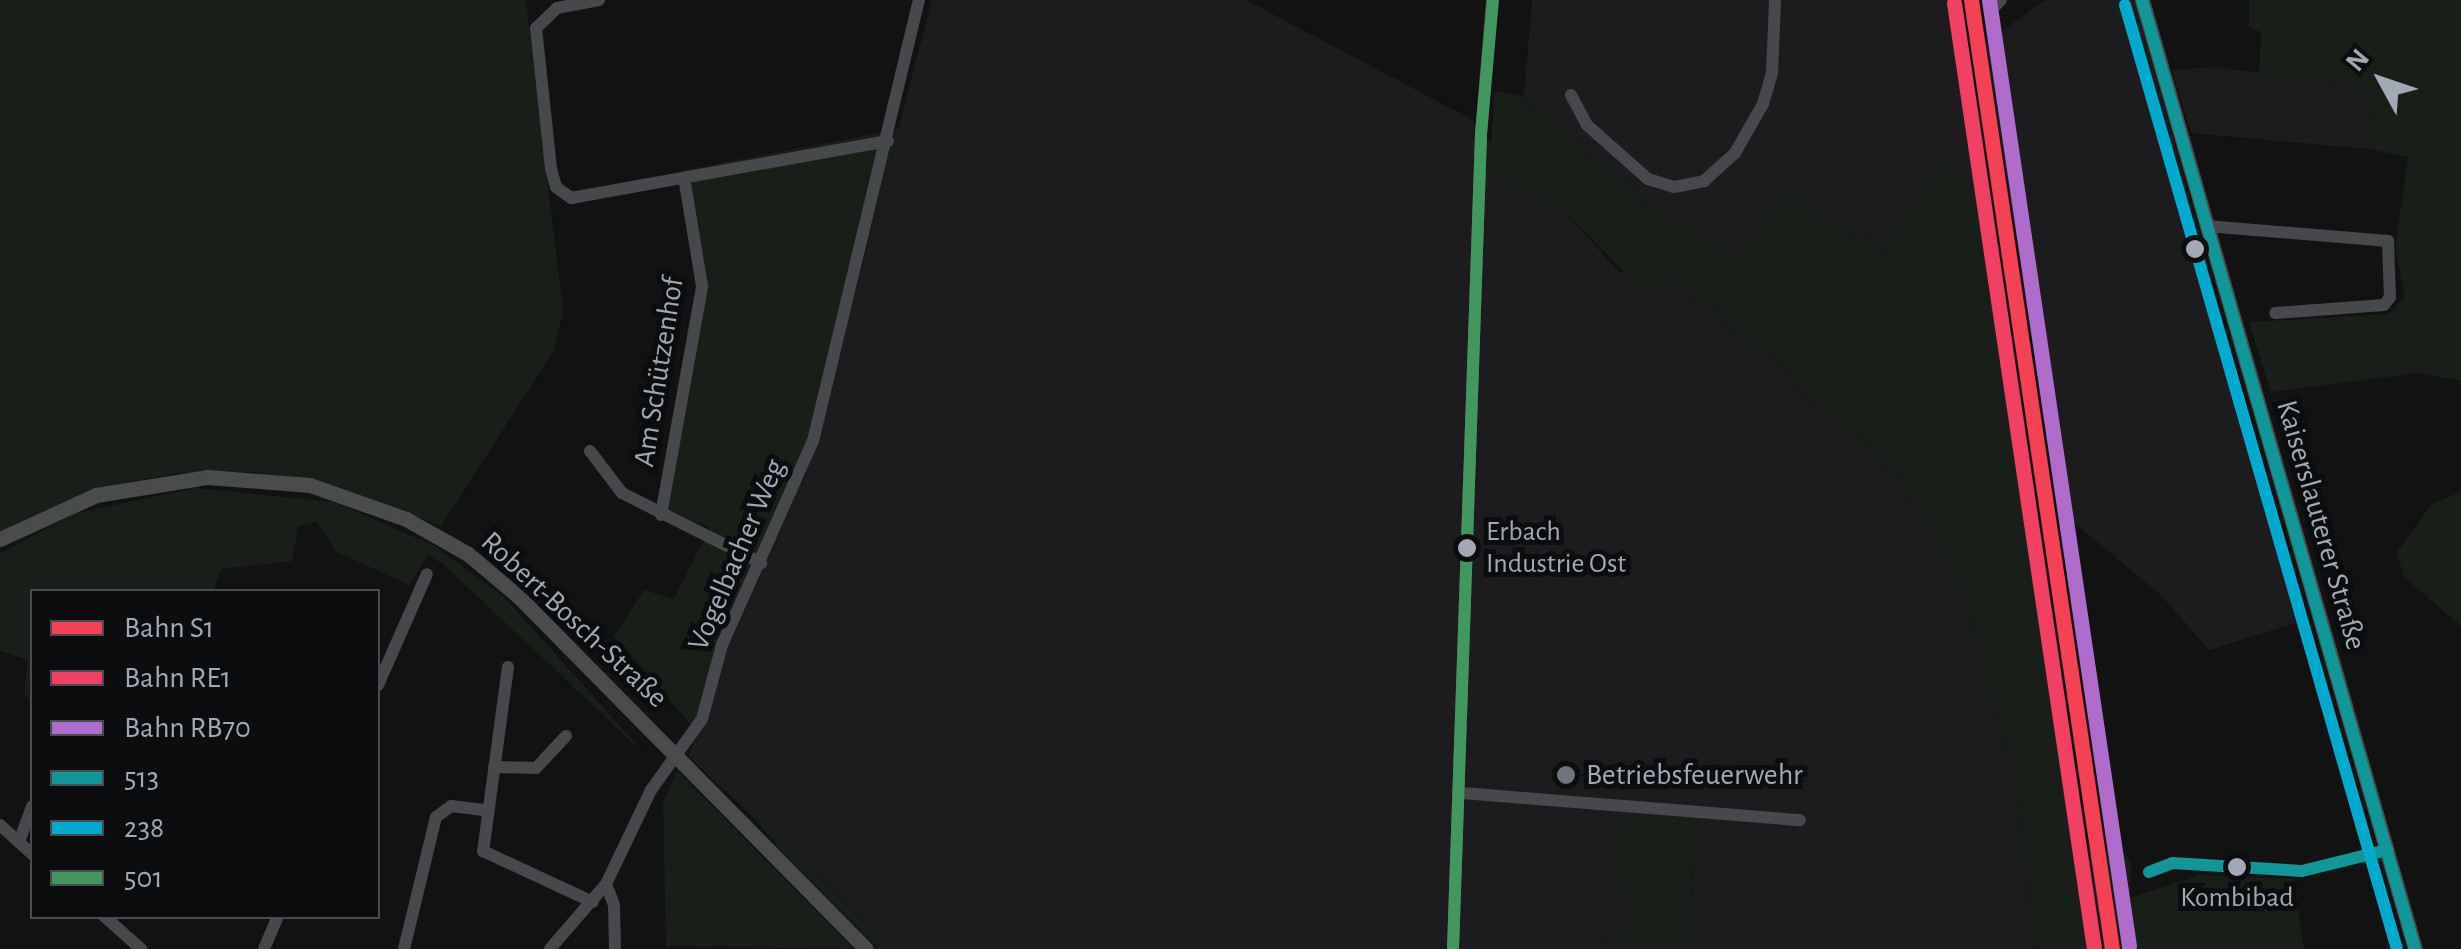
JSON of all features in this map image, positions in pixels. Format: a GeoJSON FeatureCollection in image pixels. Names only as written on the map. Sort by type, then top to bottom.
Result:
{"type":"FeatureCollection","features":[{"type":"Feature","properties":{"kind":"main road","name":"Kaiserslauterer Straße"},"geometry":{"type":"LineString","coordinates":[[2142,0],[2415,949]]}},
{"type":"Feature","properties":{"kind":"main road","name":"Robert-Bosch-Straße"},"geometry":{"type":"LineString","coordinates":[[0,539],[82,500],[169,480],[242,477],[344,494],[437,534],[493,574],[866,949]]}},
{"type":"Feature","properties":{"kind":"street"},"geometry":{"type":"LineString","coordinates":[[599,0],[558,8],[536,28],[556,186],[579,198],[888,141]]}},
{"type":"Feature","properties":{"kind":"street","name":"Vogelbacher Weg"},"geometry":{"type":"LineString","coordinates":[[550,949],[606,884],[651,790],[702,719],[722,645],[818,423],[919,0]]}},
{"type":"Feature","properties":{"kind":"street"},"geometry":{"type":"LineString","coordinates":[[1571,95],[1587,125],[1648,179],[1674,187],[1704,181],[1735,153],[1763,104],[1772,73],[1775,0]]}},
{"type":"Feature","properties":{"kind":"street"},"geometry":{"type":"LineString","coordinates":[[1453,949],[1462,793],[1484,74],[1492,1]]}},
{"type":"Feature","properties":{"kind":"street","name":"Am Schützenhof"},"geometry":{"type":"LineString","coordinates":[[661,516],[702,286],[684,178]]}},
{"type":"Feature","properties":{"kind":"street"},"geometry":{"type":"LineString","coordinates":[[2206,226],[2388,242],[2390,297],[2384,305],[2275,314]]}},
{"type":"Feature","properties":{"kind":"street","name":"Am Schützenhof"},"geometry":{"type":"LineString","coordinates":[[590,451],[610,484],[661,516],[760,562]]}},
{"type":"Feature","properties":{"kind":"street"},"geometry":{"type":"LineString","coordinates":[[380,680],[427,574]]}},
{"type":"Feature","properties":{"kind":"street"},"geometry":{"type":"LineString","coordinates":[[508,667],[486,810],[484,851],[593,902]]}},
{"type":"Feature","properties":{"kind":"street"},"geometry":{"type":"LineString","coordinates":[[494,767],[536,768],[566,736]]}},
{"type":"Feature","properties":{"kind":"street"},"geometry":{"type":"LineString","coordinates":[[1462,793],[1800,820]]}},
{"type":"Feature","properties":{"kind":"street"},"geometry":{"type":"LineString","coordinates":[[404,949],[436,817],[451,806],[486,810]]}},
{"type":"Feature","properties":{"kind":"street"},"geometry":{"type":"LineString","coordinates":[[19,842],[30,812]]}},
{"type":"Feature","properties":{"kind":"street"},"geometry":{"type":"LineString","coordinates":[[2,831],[30,852]]}},
{"type":"Feature","properties":{"kind":"street"},"geometry":{"type":"LineString","coordinates":[[606,884],[614,905],[616,949]]}},
{"type":"Feature","properties":{"kind":"street"},"geometry":{"type":"LineString","coordinates":[[107,919],[142,949]]}},
{"type":"Feature","properties":{"kind":"street"},"geometry":{"type":"LineString","coordinates":[[264,949],[277,919]]}},
{"type":"Feature","properties":{"kind":"shaded area"},"geometry":{"type":"Polygon","coordinates":[[[0,0],[526,0],[563,312],[553,352],[441,526],[322,482],[253,472],[179,473],[108,486],[0,534],[0,0]]]}},
{"type":"Feature","properties":{"kind":"shaded area"},"geometry":{"type":"Polygon","coordinates":[[[932,0],[1246,0],[1471,119],[1492,143],[1491,174],[1564,211],[1619,272],[1672,282],[1720,315],[1887,466],[1929,521],[1971,619],[2017,791],[2035,949],[1687,949],[1697,821],[1632,894],[1632,932],[1577,949],[889,949],[815,876],[762,811],[753,817],[689,757],[719,665],[798,498],[816,442],[932,0]]]}},
{"type":"Feature","properties":{"kind":"shaded area"},"geometry":{"type":"Polygon","coordinates":[[[1532,0],[1956,0],[1988,196],[1940,165],[1884,252],[1827,214],[1820,219],[1808,211],[1810,204],[1739,259],[1647,202],[1524,96],[1532,0]]]}},
{"type":"Feature","properties":{"kind":"shaded area"},"geometry":{"type":"Polygon","coordinates":[[[2045,0],[2135,0],[2305,620],[2209,650],[2161,595],[2061,512],[1985,44],[2045,0]]]}},
{"type":"Feature","properties":{"kind":"shaded area"},"geometry":{"type":"Polygon","coordinates":[[[2249,0],[2461,0],[2461,381],[2416,373],[2271,392],[2249,322],[2389,314],[2405,297],[2395,248],[2408,157],[2368,149],[2372,90],[2259,74],[2261,32],[2249,27],[2249,0]]]}},
{"type":"Feature","properties":{"kind":"shaded area"},"geometry":{"type":"Polygon","coordinates":[[[2216,67],[2373,90],[2368,149],[2191,133],[2172,70],[2216,67]]]}},
{"type":"Feature","properties":{"kind":"shaded area"},"geometry":{"type":"Polygon","coordinates":[[[1494,91],[1524,96],[1647,202],[1739,258],[1785,192],[1811,204],[1808,211],[1820,219],[1826,214],[1883,251],[1940,164],[1988,196],[2098,949],[2035,949],[2017,791],[1971,619],[1929,521],[1887,466],[1720,315],[1672,282],[1643,290],[1564,211],[1490,174],[1494,91]]]}},
{"type":"Feature","properties":{"kind":"shaded area"},"geometry":{"type":"Polygon","coordinates":[[[899,129],[798,498],[719,664],[699,734],[614,636],[644,590],[674,599],[710,528],[668,509],[707,282],[685,170],[899,129]]]}},
{"type":"Feature","properties":{"kind":"shaded area"},"geometry":{"type":"Polygon","coordinates":[[[196,488],[334,502],[435,546],[505,598],[646,755],[443,564],[428,555],[410,585],[336,552],[317,522],[298,526],[292,561],[221,569],[214,589],[30,589],[30,699],[24,693],[28,660],[0,651],[0,553],[76,513],[196,488]]]}},
{"type":"Feature","properties":{"kind":"shaded area"},"geometry":{"type":"Polygon","coordinates":[[[2461,492],[2461,626],[2404,577],[2397,552],[2432,504],[2461,492]]]}},
{"type":"Feature","properties":{"kind":"shaded area"},"geometry":{"type":"Polygon","coordinates":[[[677,771],[854,949],[666,946],[663,801],[677,771]]]}},
{"type":"Feature","properties":{"kind":"shaded area"},"geometry":{"type":"Polygon","coordinates":[[[762,810],[815,876],[889,949],[879,949],[783,852],[753,817],[762,810]]]}},
{"type":"Feature","properties":{"kind":"shaded area"},"geometry":{"type":"Polygon","coordinates":[[[1622,813],[1697,820],[1687,949],[1577,949],[1632,931],[1632,895],[1616,885],[1614,870],[1622,813]]]}},
{"type":"Feature","properties":{"kind":"shaded area"},"geometry":{"type":"Polygon","coordinates":[[[2104,850],[2123,852],[2131,862],[2130,898],[2200,875],[2294,879],[2304,949],[2122,949],[2104,850]]]}},
{"type":"Feature","properties":{"kind":"shaded area"},"geometry":{"type":"Polygon","coordinates":[[[2106,860],[2122,949],[2098,949],[2086,862],[2106,860]]]}},
{"type":"Feature","properties":{"kind":"rail line","name":"S1"},"geometry":{"type":"LineString","coordinates":[[1971,0],[2112,949]]}},
{"type":"Feature","properties":{"kind":"rail line","name":"RB70"},"geometry":{"type":"LineString","coordinates":[[1989,0],[2129,946]]}},
{"type":"Feature","properties":{"kind":"rail line","name":"RE1"},"geometry":{"type":"LineString","coordinates":[[1954,3],[2094,949]]}},
{"type":"Feature","properties":{"kind":"transit line","name":"501"},"geometry":{"type":"LineString","coordinates":[[1453,949],[1481,134],[1493,0]]}},
{"type":"Feature","properties":{"kind":"transit line","name":"513"},"geometry":{"type":"LineString","coordinates":[[2142,0],[2415,949]]}},
{"type":"Feature","properties":{"kind":"transit line","name":"238"},"geometry":{"type":"LineString","coordinates":[[2125,5],[2397,949]]}},
{"type":"Feature","properties":{"kind":"transit line","name":"513"},"geometry":{"type":"LineString","coordinates":[[2149,872],[2172,863],[2302,871],[2387,850]]}},
{"type":"Feature","properties":{"kind":"place","name":"Erbach Industrie Ost"},"geometry":{"type":"Point","coordinates":[1467,548]}},
{"type":"Feature","properties":{"kind":"place","name":"Betriebsfeuerwehr"},"geometry":{"type":"Point","coordinates":[1566,775]}},
{"type":"Feature","properties":{"kind":"place","name":"Kombibad"},"geometry":{"type":"Point","coordinates":[2237,867]}}]}
